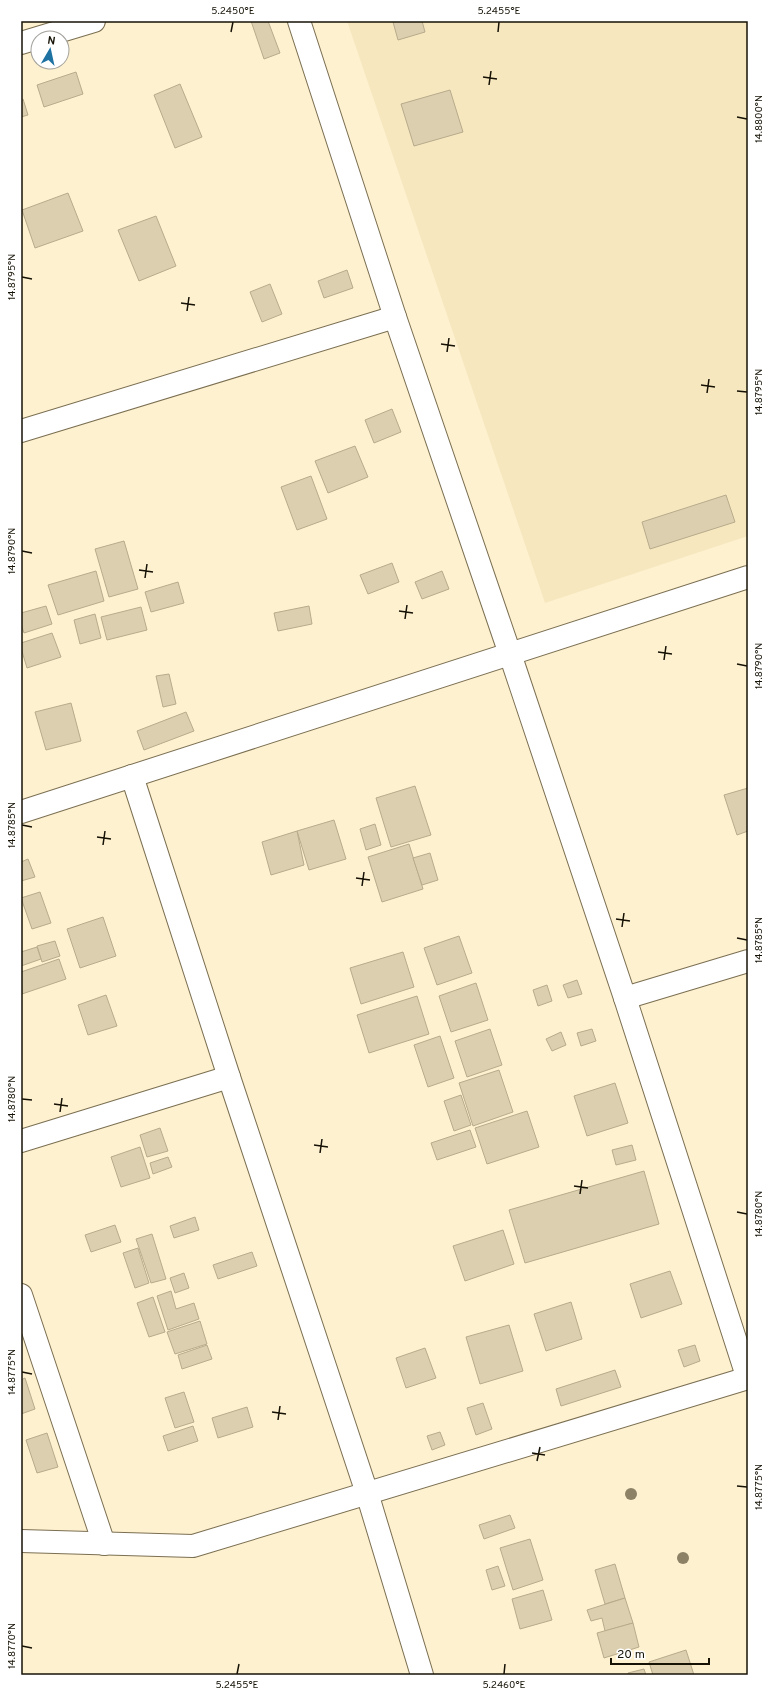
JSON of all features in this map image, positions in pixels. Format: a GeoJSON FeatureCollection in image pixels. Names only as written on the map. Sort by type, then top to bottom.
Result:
{"type":"FeatureCollection","features":[{"type":"Feature","properties":{"kind":"street"},"geometry":{"type":"LineString","coordinates":[[21,43],[94,21]]}},
{"type":"Feature","properties":{"kind":"street"},"geometry":{"type":"LineString","coordinates":[[21,1541],[193,1546],[748,1378],[625,998],[395,317],[299,21]]}},
{"type":"Feature","properties":{"kind":"street"},"geometry":{"type":"LineString","coordinates":[[21,431],[395,317]]}},
{"type":"Feature","properties":{"kind":"street"},"geometry":{"type":"LineString","coordinates":[[21,812],[748,577]]}},
{"type":"Feature","properties":{"kind":"street"},"geometry":{"type":"LineString","coordinates":[[132,776],[229,1077],[367,1493],[422,1675]]}},
{"type":"Feature","properties":{"kind":"street"},"geometry":{"type":"LineString","coordinates":[[625,998],[748,961]]}},
{"type":"Feature","properties":{"kind":"street"},"geometry":{"type":"LineString","coordinates":[[21,1141],[229,1077]]}},
{"type":"Feature","properties":{"kind":"street"},"geometry":{"type":"LineString","coordinates":[[21,1295],[104,1544]]}},
{"type":"Feature","properties":{"kind":"shaded area"},"geometry":{"type":"Polygon","coordinates":[[[347,21],[748,21],[748,536],[545,603],[347,21]]]}},
{"type":"Feature","properties":{"kind":"building"},"geometry":{"type":"Polygon","coordinates":[[[251,21],[268,21],[280,53],[264,59],[251,21]]]}},
{"type":"Feature","properties":{"kind":"building"},"geometry":{"type":"Polygon","coordinates":[[[422,21],[425,32],[398,40],[393,22],[422,21]]]}},
{"type":"Feature","properties":{"kind":"building"},"geometry":{"type":"Polygon","coordinates":[[[76,72],[83,94],[44,107],[37,85],[76,72]]]}},
{"type":"Feature","properties":{"kind":"building"},"geometry":{"type":"Polygon","coordinates":[[[180,84],[202,137],[175,148],[154,95],[180,84]]]}},
{"type":"Feature","properties":{"kind":"building"},"geometry":{"type":"Polygon","coordinates":[[[450,90],[463,132],[414,146],[401,104],[450,90]]]}},
{"type":"Feature","properties":{"kind":"building"},"geometry":{"type":"Polygon","coordinates":[[[21,99],[23,99],[28,115],[21,117],[21,99]]]}},
{"type":"Feature","properties":{"kind":"building"},"geometry":{"type":"Polygon","coordinates":[[[68,193],[83,231],[35,248],[22,210],[68,193]]]}},
{"type":"Feature","properties":{"kind":"building"},"geometry":{"type":"Polygon","coordinates":[[[156,216],[176,266],[139,281],[118,230],[156,216]]]}},
{"type":"Feature","properties":{"kind":"building"},"geometry":{"type":"Polygon","coordinates":[[[347,270],[353,288],[324,298],[318,281],[347,270]]]}},
{"type":"Feature","properties":{"kind":"building"},"geometry":{"type":"Polygon","coordinates":[[[270,284],[282,314],[262,322],[250,292],[270,284]]]}},
{"type":"Feature","properties":{"kind":"building"},"geometry":{"type":"Polygon","coordinates":[[[392,409],[401,432],[374,443],[365,420],[392,409]]]}},
{"type":"Feature","properties":{"kind":"building"},"geometry":{"type":"Polygon","coordinates":[[[355,446],[368,477],[328,493],[315,461],[355,446]]]}},
{"type":"Feature","properties":{"kind":"building"},"geometry":{"type":"Polygon","coordinates":[[[311,476],[327,519],[297,530],[281,487],[311,476]]]}},
{"type":"Feature","properties":{"kind":"building"},"geometry":{"type":"Polygon","coordinates":[[[726,495],[735,522],[650,549],[642,522],[726,495]]]}},
{"type":"Feature","properties":{"kind":"building"},"geometry":{"type":"Polygon","coordinates":[[[124,541],[138,589],[109,597],[95,549],[124,541]]]}},
{"type":"Feature","properties":{"kind":"building"},"geometry":{"type":"Polygon","coordinates":[[[392,563],[399,582],[368,594],[360,575],[392,563]]]}},
{"type":"Feature","properties":{"kind":"building"},"geometry":{"type":"Polygon","coordinates":[[[96,571],[104,601],[58,615],[48,585],[96,571]]]}},
{"type":"Feature","properties":{"kind":"building"},"geometry":{"type":"Polygon","coordinates":[[[442,571],[449,589],[422,599],[415,582],[442,571]]]}},
{"type":"Feature","properties":{"kind":"building"},"geometry":{"type":"Polygon","coordinates":[[[178,582],[184,603],[151,612],[145,592],[178,582]]]}},
{"type":"Feature","properties":{"kind":"building"},"geometry":{"type":"Polygon","coordinates":[[[46,606],[52,624],[24,633],[21,624],[21,613],[46,606]]]}},
{"type":"Feature","properties":{"kind":"building"},"geometry":{"type":"Polygon","coordinates":[[[309,606],[312,624],[278,631],[274,613],[309,606]]]}},
{"type":"Feature","properties":{"kind":"building"},"geometry":{"type":"Polygon","coordinates":[[[141,607],[147,630],[107,640],[101,617],[141,607]]]}},
{"type":"Feature","properties":{"kind":"building"},"geometry":{"type":"Polygon","coordinates":[[[95,614],[101,638],[80,644],[74,620],[95,614]]]}},
{"type":"Feature","properties":{"kind":"building"},"geometry":{"type":"Polygon","coordinates":[[[52,633],[61,657],[27,668],[21,643],[52,633]]]}},
{"type":"Feature","properties":{"kind":"building"},"geometry":{"type":"Polygon","coordinates":[[[169,674],[176,704],[163,707],[156,676],[169,674]]]}},
{"type":"Feature","properties":{"kind":"building"},"geometry":{"type":"Polygon","coordinates":[[[71,703],[81,741],[46,750],[35,712],[71,703]]]}},
{"type":"Feature","properties":{"kind":"building"},"geometry":{"type":"Polygon","coordinates":[[[186,712],[194,731],[144,750],[137,731],[186,712]]]}},
{"type":"Feature","properties":{"kind":"building"},"geometry":{"type":"Polygon","coordinates":[[[415,786],[431,835],[391,847],[376,798],[415,786]]]}},
{"type":"Feature","properties":{"kind":"building"},"geometry":{"type":"Polygon","coordinates":[[[748,788],[748,831],[737,835],[724,795],[748,788]]]}},
{"type":"Feature","properties":{"kind":"building"},"geometry":{"type":"Polygon","coordinates":[[[334,820],[346,859],[309,870],[297,831],[334,820]]]}},
{"type":"Feature","properties":{"kind":"building"},"geometry":{"type":"Polygon","coordinates":[[[375,824],[381,845],[366,850],[360,829],[375,824]]]}},
{"type":"Feature","properties":{"kind":"building"},"geometry":{"type":"Polygon","coordinates":[[[297,831],[304,865],[271,875],[262,842],[297,831]]]}},
{"type":"Feature","properties":{"kind":"building"},"geometry":{"type":"Polygon","coordinates":[[[409,844],[423,889],[382,902],[368,857],[409,844]]]}},
{"type":"Feature","properties":{"kind":"building"},"geometry":{"type":"Polygon","coordinates":[[[430,853],[438,880],[422,885],[413,858],[430,853]]]}},
{"type":"Feature","properties":{"kind":"building"},"geometry":{"type":"Polygon","coordinates":[[[28,859],[35,877],[21,881],[21,862],[28,859]]]}},
{"type":"Feature","properties":{"kind":"building"},"geometry":{"type":"Polygon","coordinates":[[[40,892],[51,923],[32,929],[21,898],[40,892]]]}},
{"type":"Feature","properties":{"kind":"building"},"geometry":{"type":"Polygon","coordinates":[[[103,917],[116,956],[80,968],[67,929],[103,917]]]}},
{"type":"Feature","properties":{"kind":"building"},"geometry":{"type":"Polygon","coordinates":[[[459,936],[472,973],[437,985],[424,948],[459,936]]]}},
{"type":"Feature","properties":{"kind":"building"},"geometry":{"type":"Polygon","coordinates":[[[55,941],[60,956],[42,962],[37,946],[55,941]]]}},
{"type":"Feature","properties":{"kind":"building"},"geometry":{"type":"Polygon","coordinates":[[[37,947],[41,959],[21,966],[21,952],[37,947]]]}},
{"type":"Feature","properties":{"kind":"building"},"geometry":{"type":"Polygon","coordinates":[[[403,952],[414,987],[361,1004],[350,968],[403,952]]]}},
{"type":"Feature","properties":{"kind":"building"},"geometry":{"type":"Polygon","coordinates":[[[59,959],[66,979],[22,994],[21,972],[59,959]]]}},
{"type":"Feature","properties":{"kind":"building"},"geometry":{"type":"Polygon","coordinates":[[[577,980],[582,994],[568,998],[563,985],[577,980]]]}},
{"type":"Feature","properties":{"kind":"building"},"geometry":{"type":"Polygon","coordinates":[[[476,983],[488,1020],[451,1032],[439,996],[476,983]]]}},
{"type":"Feature","properties":{"kind":"building"},"geometry":{"type":"Polygon","coordinates":[[[547,985],[552,1001],[538,1006],[533,990],[547,985]]]}},
{"type":"Feature","properties":{"kind":"building"},"geometry":{"type":"Polygon","coordinates":[[[106,995],[117,1026],[88,1035],[78,1005],[106,995]]]}},
{"type":"Feature","properties":{"kind":"building"},"geometry":{"type":"Polygon","coordinates":[[[417,996],[429,1034],[369,1053],[357,1015],[417,996]]]}},
{"type":"Feature","properties":{"kind":"building"},"geometry":{"type":"Polygon","coordinates":[[[490,1029],[502,1065],[467,1077],[455,1041],[490,1029]]]}},
{"type":"Feature","properties":{"kind":"building"},"geometry":{"type":"Polygon","coordinates":[[[592,1029],[596,1041],[581,1046],[577,1033],[592,1029]]]}},
{"type":"Feature","properties":{"kind":"building"},"geometry":{"type":"Polygon","coordinates":[[[561,1032],[566,1045],[552,1051],[546,1039],[561,1032]]]}},
{"type":"Feature","properties":{"kind":"building"},"geometry":{"type":"Polygon","coordinates":[[[440,1036],[454,1078],[428,1087],[414,1045],[440,1036]]]}},
{"type":"Feature","properties":{"kind":"building"},"geometry":{"type":"Polygon","coordinates":[[[499,1070],[513,1112],[473,1126],[459,1083],[499,1070]]]}},
{"type":"Feature","properties":{"kind":"building"},"geometry":{"type":"Polygon","coordinates":[[[615,1083],[628,1123],[587,1136],[574,1096],[615,1083]]]}},
{"type":"Feature","properties":{"kind":"building"},"geometry":{"type":"Polygon","coordinates":[[[461,1095],[471,1125],[454,1131],[444,1101],[461,1095]]]}},
{"type":"Feature","properties":{"kind":"building"},"geometry":{"type":"Polygon","coordinates":[[[527,1111],[539,1147],[487,1164],[475,1128],[527,1111]]]}},
{"type":"Feature","properties":{"kind":"building"},"geometry":{"type":"Polygon","coordinates":[[[160,1128],[168,1151],[147,1157],[140,1135],[160,1128]]]}},
{"type":"Feature","properties":{"kind":"building"},"geometry":{"type":"Polygon","coordinates":[[[470,1130],[476,1147],[437,1160],[431,1143],[470,1130]]]}},
{"type":"Feature","properties":{"kind":"building"},"geometry":{"type":"Polygon","coordinates":[[[632,1145],[636,1160],[616,1165],[612,1150],[632,1145]]]}},
{"type":"Feature","properties":{"kind":"building"},"geometry":{"type":"Polygon","coordinates":[[[140,1147],[150,1178],[121,1187],[111,1157],[140,1147]]]}},
{"type":"Feature","properties":{"kind":"building"},"geometry":{"type":"Polygon","coordinates":[[[168,1157],[172,1167],[153,1174],[150,1163],[168,1157]]]}},
{"type":"Feature","properties":{"kind":"building"},"geometry":{"type":"Polygon","coordinates":[[[644,1171],[659,1224],[525,1263],[509,1210],[644,1171]]]}},
{"type":"Feature","properties":{"kind":"building"},"geometry":{"type":"Polygon","coordinates":[[[195,1217],[199,1230],[174,1238],[170,1226],[195,1217]]]}},
{"type":"Feature","properties":{"kind":"building"},"geometry":{"type":"Polygon","coordinates":[[[115,1225],[121,1242],[91,1252],[85,1235],[115,1225]]]}},
{"type":"Feature","properties":{"kind":"building"},"geometry":{"type":"Polygon","coordinates":[[[503,1230],[514,1264],[465,1281],[453,1246],[503,1230]]]}},
{"type":"Feature","properties":{"kind":"building"},"geometry":{"type":"Polygon","coordinates":[[[152,1234],[166,1279],[151,1283],[136,1239],[152,1234]]]}},
{"type":"Feature","properties":{"kind":"building"},"geometry":{"type":"Polygon","coordinates":[[[138,1248],[149,1283],[135,1288],[123,1253],[138,1248]]]}},
{"type":"Feature","properties":{"kind":"building"},"geometry":{"type":"Polygon","coordinates":[[[252,1252],[257,1266],[218,1279],[213,1265],[252,1252]]]}},
{"type":"Feature","properties":{"kind":"building"},"geometry":{"type":"Polygon","coordinates":[[[670,1271],[682,1304],[641,1318],[630,1284],[670,1271]]]}},
{"type":"Feature","properties":{"kind":"building"},"geometry":{"type":"Polygon","coordinates":[[[184,1273],[189,1288],[175,1293],[170,1278],[184,1273]]]}},
{"type":"Feature","properties":{"kind":"building"},"geometry":{"type":"Polygon","coordinates":[[[171,1291],[176,1309],[194,1303],[199,1319],[168,1330],[157,1296],[171,1291]]]}},
{"type":"Feature","properties":{"kind":"building"},"geometry":{"type":"Polygon","coordinates":[[[153,1297],[165,1332],[149,1337],[137,1303],[153,1297]]]}},
{"type":"Feature","properties":{"kind":"building"},"geometry":{"type":"Polygon","coordinates":[[[571,1302],[582,1339],[546,1351],[534,1314],[571,1302]]]}},
{"type":"Feature","properties":{"kind":"building"},"geometry":{"type":"Polygon","coordinates":[[[200,1321],[207,1344],[175,1354],[167,1332],[200,1321]]]}},
{"type":"Feature","properties":{"kind":"building"},"geometry":{"type":"Polygon","coordinates":[[[509,1325],[523,1371],[480,1384],[466,1337],[509,1325]]]}},
{"type":"Feature","properties":{"kind":"building"},"geometry":{"type":"Polygon","coordinates":[[[207,1345],[212,1359],[182,1369],[178,1355],[207,1345]]]}},
{"type":"Feature","properties":{"kind":"building"},"geometry":{"type":"Polygon","coordinates":[[[695,1345],[700,1361],[684,1367],[678,1350],[695,1345]]]}},
{"type":"Feature","properties":{"kind":"building"},"geometry":{"type":"Polygon","coordinates":[[[425,1348],[436,1378],[406,1388],[396,1358],[425,1348]]]}},
{"type":"Feature","properties":{"kind":"building"},"geometry":{"type":"Polygon","coordinates":[[[615,1370],[621,1387],[561,1406],[556,1389],[615,1370]]]}},
{"type":"Feature","properties":{"kind":"building"},"geometry":{"type":"Polygon","coordinates":[[[25,1378],[35,1409],[21,1414],[21,1380],[25,1378]]]}},
{"type":"Feature","properties":{"kind":"building"},"geometry":{"type":"Polygon","coordinates":[[[184,1392],[194,1422],[175,1428],[165,1398],[184,1392]]]}},
{"type":"Feature","properties":{"kind":"building"},"geometry":{"type":"Polygon","coordinates":[[[483,1403],[492,1429],[476,1435],[467,1408],[483,1403]]]}},
{"type":"Feature","properties":{"kind":"building"},"geometry":{"type":"Polygon","coordinates":[[[247,1407],[253,1427],[218,1438],[212,1418],[247,1407]]]}},
{"type":"Feature","properties":{"kind":"building"},"geometry":{"type":"Polygon","coordinates":[[[193,1426],[198,1441],[168,1451],[163,1436],[193,1426]]]}},
{"type":"Feature","properties":{"kind":"building"},"geometry":{"type":"Polygon","coordinates":[[[440,1432],[445,1445],[432,1450],[427,1436],[440,1432]]]}},
{"type":"Feature","properties":{"kind":"building"},"geometry":{"type":"Polygon","coordinates":[[[47,1433],[58,1467],[37,1473],[26,1440],[47,1433]]]}},
{"type":"Feature","properties":{"kind":"building"},"geometry":{"type":"Polygon","coordinates":[[[510,1515],[515,1528],[484,1539],[479,1525],[510,1515]]]}},
{"type":"Feature","properties":{"kind":"building"},"geometry":{"type":"Polygon","coordinates":[[[530,1539],[543,1580],[513,1590],[500,1548],[530,1539]]]}},
{"type":"Feature","properties":{"kind":"building"},"geometry":{"type":"Polygon","coordinates":[[[615,1564],[625,1598],[605,1604],[595,1570],[615,1564]]]}},
{"type":"Feature","properties":{"kind":"building"},"geometry":{"type":"Polygon","coordinates":[[[498,1566],[505,1586],[492,1590],[486,1570],[498,1566]]]}},
{"type":"Feature","properties":{"kind":"building"},"geometry":{"type":"Polygon","coordinates":[[[543,1590],[552,1620],[520,1629],[512,1599],[543,1590]]]}},
{"type":"Feature","properties":{"kind":"building"},"geometry":{"type":"Polygon","coordinates":[[[625,1598],[633,1623],[605,1631],[602,1618],[591,1621],[587,1610],[625,1598]]]}},
{"type":"Feature","properties":{"kind":"building"},"geometry":{"type":"Polygon","coordinates":[[[633,1623],[639,1647],[604,1658],[597,1633],[633,1623]]]}},
{"type":"Feature","properties":{"kind":"building"},"geometry":{"type":"Polygon","coordinates":[[[686,1650],[694,1675],[653,1675],[649,1662],[686,1650]]]}},
{"type":"Feature","properties":{"kind":"building"},"geometry":{"type":"Polygon","coordinates":[[[644,1669],[646,1675],[628,1675],[628,1673],[644,1669]]]}}]}
